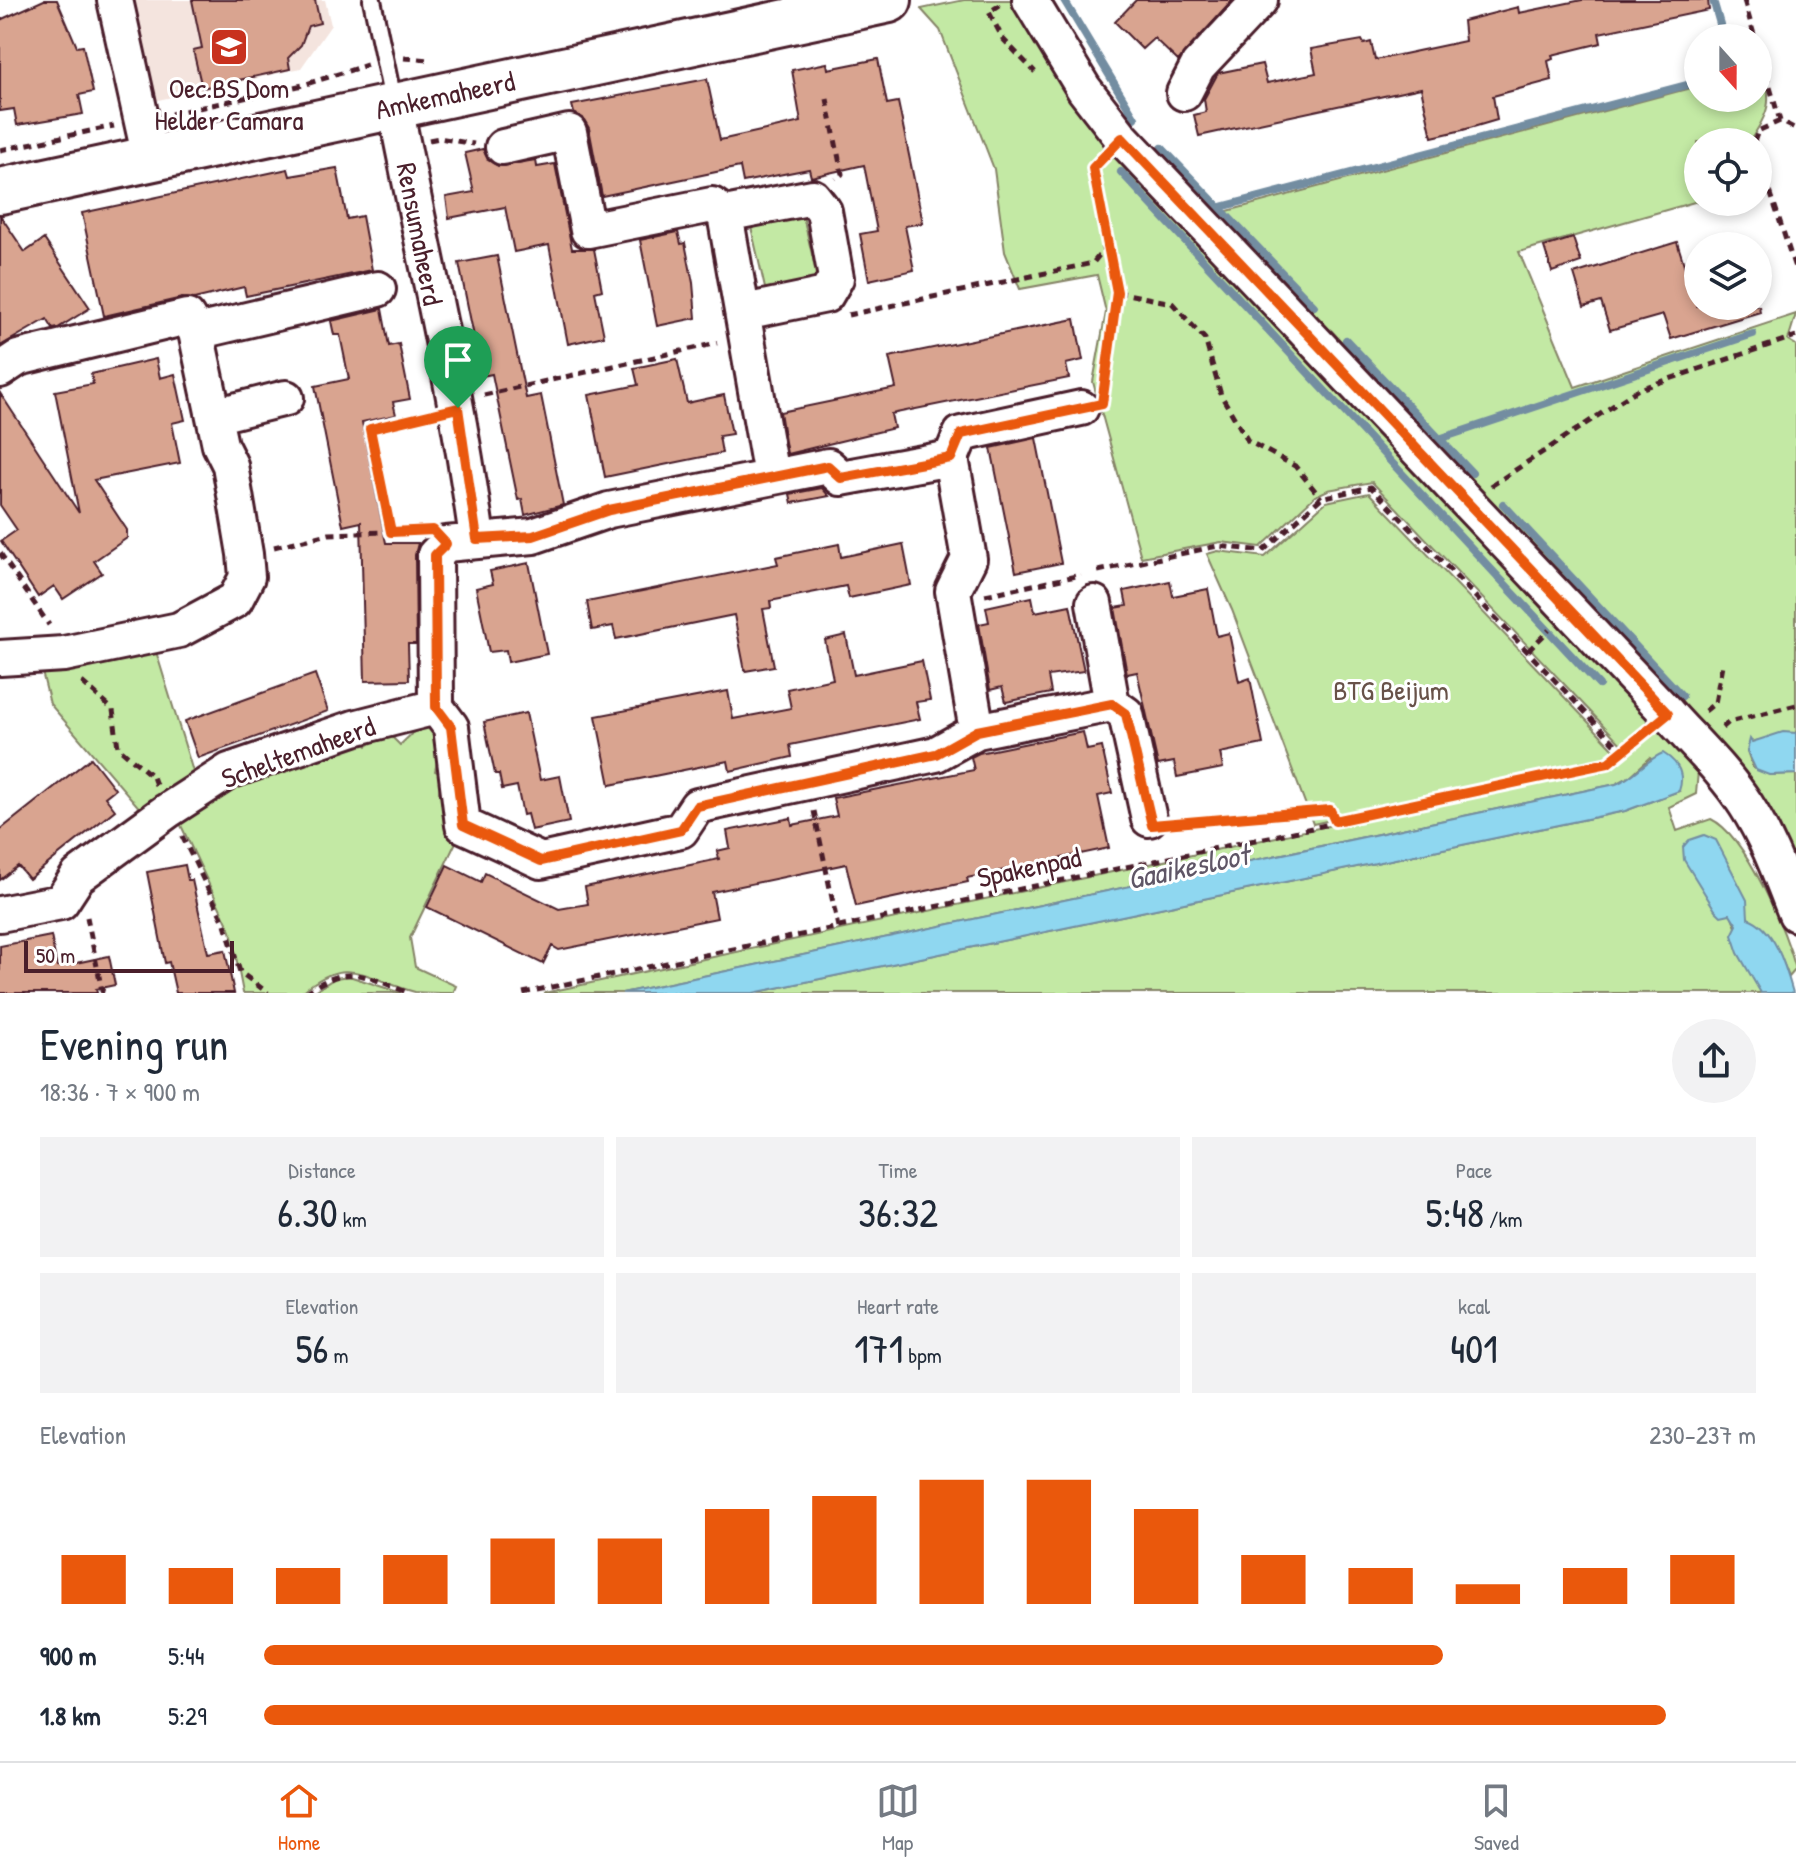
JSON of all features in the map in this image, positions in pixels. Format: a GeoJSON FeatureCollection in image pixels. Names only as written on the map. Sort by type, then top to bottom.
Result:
{"type":"FeatureCollection","features":[{"type":"Feature","properties":{"kind":"street"},"geometry":{"type":"LineString","coordinates":[[115,0],[150,158]]}},
{"type":"Feature","properties":{"kind":"street","name":"Amkemaheerd"},"geometry":{"type":"LineString","coordinates":[[0,191],[889,0]]}},
{"type":"Feature","properties":{"kind":"street"},"geometry":{"type":"LineString","coordinates":[[1030,0],[1084,89],[1122,138],[1683,730],[1745,802],[1769,845],[1796,914]]}},
{"type":"Feature","properties":{"kind":"street"},"geometry":{"type":"LineString","coordinates":[[1184,93],[1198,66],[1260,0]]}},
{"type":"Feature","properties":{"kind":"street","name":"Rensumaheerd"},"geometry":{"type":"LineString","coordinates":[[395,106],[428,278],[458,408],[461,541],[435,555],[436,707],[451,727],[463,825],[541,861],[681,830],[697,806],[936,754],[977,731],[1112,704]]}},
{"type":"Feature","properties":{"kind":"street"},"geometry":{"type":"LineString","coordinates":[[503,147],[569,132],[588,230],[712,205],[725,214],[771,476]]}},
{"type":"Feature","properties":{"kind":"street"},"geometry":{"type":"LineString","coordinates":[[725,214],[813,197],[824,211],[836,278],[826,295],[744,312]]}},
{"type":"Feature","properties":{"kind":"street"},"geometry":{"type":"LineString","coordinates":[[196,332],[378,289]]}},
{"type":"Feature","properties":{"kind":"street"},"geometry":{"type":"LineString","coordinates":[[0,370],[18,358],[187,317],[196,332],[220,445],[230,465],[247,577],[235,600],[179,630],[64,654],[0,658]]}},
{"type":"Feature","properties":{"kind":"street"},"geometry":{"type":"LineString","coordinates":[[214,416],[286,398]]}},
{"type":"Feature","properties":{"kind":"street"},"geometry":{"type":"LineString","coordinates":[[977,731],[954,602],[953,591],[969,559],[951,458],[961,434],[1081,408]]}},
{"type":"Feature","properties":{"kind":"street"},"geometry":{"type":"LineString","coordinates":[[461,541],[533,536],[609,510],[828,466],[841,478],[951,458]]}},
{"type":"Feature","properties":{"kind":"street"},"geometry":{"type":"LineString","coordinates":[[1094,603],[1112,704],[1126,714],[1149,819]]}},
{"type":"Feature","properties":{"kind":"street","name":"Scheltemaheerd"},"geometry":{"type":"LineString","coordinates":[[0,914],[61,902],[78,876],[167,811],[229,771],[354,728],[436,707]]}},
{"type":"Feature","properties":{"kind":"lane"},"geometry":{"type":"LineString","coordinates":[[372,0],[395,106]]}},
{"type":"Feature","properties":{"kind":"path"},"geometry":{"type":"LineString","coordinates":[[1744,0],[1751,24]]}},
{"type":"Feature","properties":{"kind":"path"},"geometry":{"type":"LineString","coordinates":[[1772,94],[1780,121],[1796,129]]}},
{"type":"Feature","properties":{"kind":"path"},"geometry":{"type":"LineString","coordinates":[[813,197],[842,174],[827,99]]}},
{"type":"Feature","properties":{"kind":"path"},"geometry":{"type":"LineString","coordinates":[[1765,128],[1780,121]]}},
{"type":"Feature","properties":{"kind":"path"},"geometry":{"type":"LineString","coordinates":[[1081,408],[1102,404],[1117,292],[1093,168],[1122,138]]}},
{"type":"Feature","properties":{"kind":"path"},"geometry":{"type":"LineString","coordinates":[[1772,197],[1796,271]]}},
{"type":"Feature","properties":{"kind":"path"},"geometry":{"type":"LineString","coordinates":[[1117,292],[1172,303],[1205,339],[1221,395],[1248,441],[1295,466],[1321,498]]}},
{"type":"Feature","properties":{"kind":"path"},"geometry":{"type":"LineString","coordinates":[[1468,501],[1637,390],[1796,336]]}},
{"type":"Feature","properties":{"kind":"path"},"geometry":{"type":"LineString","coordinates":[[391,532],[370,429],[458,408]]}},
{"type":"Feature","properties":{"kind":"path"},"geometry":{"type":"LineString","coordinates":[[954,602],[1218,546],[1263,551],[1321,498],[1371,487],[1623,752]]}},
{"type":"Feature","properties":{"kind":"path"},"geometry":{"type":"LineString","coordinates":[[245,554],[329,534],[433,530],[461,541]]}},
{"type":"Feature","properties":{"kind":"path"},"geometry":{"type":"LineString","coordinates":[[0,553],[56,636],[80,681],[113,710],[118,747],[153,777],[225,924],[240,972],[268,993]]}},
{"type":"Feature","properties":{"kind":"path"},"geometry":{"type":"LineString","coordinates":[[1528,651],[1540,638]]}},
{"type":"Feature","properties":{"kind":"path"},"geometry":{"type":"LineString","coordinates":[[1683,730],[1715,703],[1722,665]]}},
{"type":"Feature","properties":{"kind":"path"},"geometry":{"type":"LineString","coordinates":[[1683,730],[1796,705]]}},
{"type":"Feature","properties":{"kind":"path","name":"Spakenpad"},"geometry":{"type":"LineString","coordinates":[[523,993],[1608,763],[1623,752],[1683,730]]}},
{"type":"Feature","properties":{"kind":"path"},"geometry":{"type":"LineString","coordinates":[[808,782],[838,927]]}},
{"type":"Feature","properties":{"kind":"path"},"geometry":{"type":"LineString","coordinates":[[1149,819],[1152,825],[1330,810],[1335,821]]}},
{"type":"Feature","properties":{"kind":"path"},"geometry":{"type":"LineString","coordinates":[[78,876],[102,991],[109,993]]}},
{"type":"Feature","properties":{"kind":"path"},"geometry":{"type":"LineString","coordinates":[[306,993],[337,974],[350,972],[409,993]]}},
{"type":"Feature","properties":{"kind":"shaded area","name":"Oec.BS Dom Helder Camara"},"geometry":{"type":"Polygon","coordinates":[[[131,0],[325,0],[331,25],[301,68],[154,101],[131,0]]]}},
{"type":"Feature","properties":{"kind":"green space"},"geometry":{"type":"Polygon","coordinates":[[[964,0],[1016,0],[1650,713],[1651,722],[1624,747],[1372,482],[1328,490],[1315,496],[1261,547],[1221,542],[1141,557],[1093,382],[1106,312],[1097,275],[1020,289],[1005,252],[994,169],[940,30],[921,9],[964,0]]]}},
{"type":"Feature","properties":{"kind":"green space"},"geometry":{"type":"Polygon","coordinates":[[[1684,90],[1684,112],[1766,112],[1758,128],[1684,128],[1684,205],[1519,252],[1575,387],[1796,314],[1788,340],[1796,345],[1796,733],[1751,742],[1747,751],[1753,768],[1770,775],[1796,774],[1796,876],[1480,498],[1332,331],[1307,314],[1216,214],[1684,90]]]}},
{"type":"Feature","properties":{"kind":"green space"},"geometry":{"type":"Polygon","coordinates":[[[803,216],[819,284],[767,297],[751,227],[803,216]]]}},
{"type":"Feature","properties":{"kind":"green space","name":"BTG Beijum"},"geometry":{"type":"Polygon","coordinates":[[[1369,493],[1615,750],[1607,758],[1313,824],[1232,610],[1207,554],[1218,551],[1265,557],[1326,502],[1369,493]]]}},
{"type":"Feature","properties":{"kind":"green space"},"geometry":{"type":"Polygon","coordinates":[[[154,645],[194,775],[141,810],[50,704],[41,668],[154,645]]]}},
{"type":"Feature","properties":{"kind":"green space"},"geometry":{"type":"Polygon","coordinates":[[[423,723],[443,734],[435,771],[442,774],[439,792],[447,794],[455,814],[456,842],[410,938],[415,967],[456,986],[453,993],[415,992],[357,972],[345,971],[317,981],[301,993],[243,993],[231,931],[178,819],[241,777],[286,770],[324,749],[330,756],[359,736],[367,746],[388,733],[400,745],[423,723]]]}},
{"type":"Feature","properties":{"kind":"green space"},"geometry":{"type":"Polygon","coordinates":[[[1658,727],[1698,771],[1696,794],[1669,807],[1677,831],[1711,819],[1725,829],[1751,864],[1783,932],[1796,969],[1789,977],[1780,955],[1748,919],[1745,905],[1731,914],[1761,993],[753,993],[1625,811],[1679,791],[1650,758],[1616,784],[622,993],[544,993],[1586,771],[1614,763],[1658,727]]]}},
{"type":"Feature","properties":{"kind":"green space"},"geometry":{"type":"Polygon","coordinates":[[[349,976],[401,993],[312,993],[335,978],[349,976]]]}},
{"type":"Feature","properties":{"kind":"water"},"geometry":{"type":"Polygon","coordinates":[[[1783,732],[1796,733],[1796,774],[1769,775],[1756,770],[1747,751],[1750,739],[1752,742],[1783,732]]]}},
{"type":"Feature","properties":{"kind":"water"},"geometry":{"type":"Polygon","coordinates":[[[1663,753],[1679,769],[1679,791],[1625,811],[753,993],[622,993],[1616,784],[1663,753]]]}},
{"type":"Feature","properties":{"kind":"water"},"geometry":{"type":"Polygon","coordinates":[[[1704,835],[1716,840],[1747,900],[1748,918],[1772,939],[1793,993],[1761,993],[1738,953],[1732,935],[1737,925],[1730,914],[1721,916],[1715,910],[1684,860],[1683,847],[1689,840],[1704,835]]]}},
{"type":"Feature","properties":{"kind":"building"},"geometry":{"type":"Polygon","coordinates":[[[44,0],[57,0],[77,47],[83,46],[93,92],[79,95],[83,114],[17,125],[14,109],[0,111],[0,20],[44,0]]]}},
{"type":"Feature","properties":{"kind":"building"},"geometry":{"type":"Polygon","coordinates":[[[192,0],[315,0],[320,23],[308,26],[301,45],[288,58],[290,69],[202,88],[193,50],[202,48],[192,0]]]}},
{"type":"Feature","properties":{"kind":"building"},"geometry":{"type":"Polygon","coordinates":[[[1136,0],[1233,0],[1178,61],[1154,38],[1142,49],[1115,22],[1136,0]]]}},
{"type":"Feature","properties":{"kind":"building"},"geometry":{"type":"Polygon","coordinates":[[[1582,0],[1708,0],[1709,10],[1599,33],[1601,43],[1552,55],[1553,59],[1548,61],[1552,80],[1493,96],[1497,120],[1463,130],[1432,137],[1421,88],[1199,136],[1194,115],[1206,112],[1204,99],[1218,73],[1262,64],[1267,83],[1316,73],[1311,49],[1362,40],[1364,44],[1371,42],[1375,60],[1465,41],[1463,21],[1518,7],[1519,13],[1582,0]]]}},
{"type":"Feature","properties":{"kind":"building"},"geometry":{"type":"Polygon","coordinates":[[[878,59],[887,104],[898,102],[923,223],[905,226],[914,270],[869,280],[860,234],[877,231],[864,165],[811,177],[809,169],[743,182],[740,167],[602,196],[589,128],[583,118],[574,113],[572,105],[707,79],[720,140],[801,122],[792,70],[827,63],[828,69],[878,59]]]}},
{"type":"Feature","properties":{"kind":"building"},"geometry":{"type":"Polygon","coordinates":[[[483,149],[488,160],[498,166],[536,160],[537,167],[555,164],[572,249],[594,249],[602,290],[595,292],[604,336],[568,344],[549,245],[514,252],[505,207],[449,218],[446,197],[474,192],[465,153],[483,149]]]}},
{"type":"Feature","properties":{"kind":"building"},"geometry":{"type":"Polygon","coordinates":[[[337,168],[347,219],[362,216],[372,270],[246,296],[244,287],[104,316],[82,213],[288,169],[290,176],[337,168]]]}},
{"type":"Feature","properties":{"kind":"building"},"geometry":{"type":"Polygon","coordinates":[[[0,215],[25,252],[44,239],[90,308],[58,328],[53,329],[47,319],[0,346],[0,215]]]}},
{"type":"Feature","properties":{"kind":"building"},"geometry":{"type":"Polygon","coordinates":[[[678,232],[681,244],[685,243],[696,318],[657,326],[640,240],[678,232]]]}},
{"type":"Feature","properties":{"kind":"building"},"geometry":{"type":"Polygon","coordinates":[[[1573,238],[1581,262],[1552,272],[1544,247],[1573,238]]]}},
{"type":"Feature","properties":{"kind":"building"},"geometry":{"type":"Polygon","coordinates":[[[1677,242],[1684,264],[1684,320],[1734,320],[1671,339],[1663,315],[1610,330],[1601,302],[1584,307],[1574,274],[1677,242]]]}},
{"type":"Feature","properties":{"kind":"building"},"geometry":{"type":"Polygon","coordinates":[[[497,256],[526,398],[541,395],[563,505],[525,515],[522,499],[518,500],[492,374],[482,376],[459,263],[497,256]]]}},
{"type":"Feature","properties":{"kind":"building"},"geometry":{"type":"Polygon","coordinates":[[[382,309],[389,346],[399,344],[410,399],[393,402],[396,415],[362,422],[386,543],[418,543],[415,555],[416,644],[408,644],[409,680],[365,681],[361,522],[343,526],[315,386],[349,379],[340,335],[334,335],[331,321],[382,309]]]}},
{"type":"Feature","properties":{"kind":"building"},"geometry":{"type":"Polygon","coordinates":[[[1075,319],[1083,360],[1066,364],[1069,378],[891,414],[894,428],[787,454],[780,412],[896,388],[889,357],[1075,319]]]}},
{"type":"Feature","properties":{"kind":"building"},"geometry":{"type":"Polygon","coordinates":[[[156,359],[160,378],[175,374],[185,420],[172,423],[180,463],[94,480],[127,530],[127,538],[94,561],[102,573],[63,599],[54,586],[38,597],[1,541],[17,530],[0,505],[0,393],[79,513],[55,391],[93,384],[91,374],[156,359]]]}},
{"type":"Feature","properties":{"kind":"building"},"geometry":{"type":"Polygon","coordinates":[[[677,359],[687,403],[724,395],[732,434],[719,436],[722,453],[605,477],[589,395],[638,385],[634,368],[677,359]]]}},
{"type":"Feature","properties":{"kind":"building"},"geometry":{"type":"Polygon","coordinates":[[[1036,438],[1061,563],[1016,572],[991,448],[1036,438]]]}},
{"type":"Feature","properties":{"kind":"building"},"geometry":{"type":"Polygon","coordinates":[[[822,488],[829,496],[792,503],[790,494],[822,488]]]}},
{"type":"Feature","properties":{"kind":"building"},"geometry":{"type":"Polygon","coordinates":[[[839,544],[841,557],[903,544],[911,585],[849,598],[846,586],[770,601],[771,608],[763,609],[774,666],[745,671],[734,615],[616,639],[613,626],[592,630],[587,602],[778,564],[776,557],[839,544]]]}},
{"type":"Feature","properties":{"kind":"building"},"geometry":{"type":"Polygon","coordinates":[[[529,563],[547,654],[508,662],[506,650],[489,652],[476,588],[493,584],[490,571],[529,563]]]}},
{"type":"Feature","properties":{"kind":"building"},"geometry":{"type":"Polygon","coordinates":[[[1170,581],[1173,596],[1208,589],[1217,636],[1229,633],[1239,682],[1250,678],[1263,744],[1220,753],[1223,768],[1177,777],[1174,762],[1158,765],[1137,672],[1127,674],[1115,608],[1127,606],[1124,591],[1170,581]]]}},
{"type":"Feature","properties":{"kind":"building"},"geometry":{"type":"Polygon","coordinates":[[[1032,597],[1035,612],[1070,605],[1084,671],[1048,676],[1051,693],[1006,702],[1002,687],[990,690],[979,624],[989,622],[986,607],[1032,597]]]}},
{"type":"Feature","properties":{"kind":"building"},"geometry":{"type":"Polygon","coordinates":[[[846,635],[854,675],[922,661],[930,700],[916,702],[920,719],[790,745],[792,757],[730,771],[728,761],[610,785],[596,716],[728,691],[733,719],[791,708],[787,689],[833,679],[825,640],[846,635]]]}},
{"type":"Feature","properties":{"kind":"building"},"geometry":{"type":"Polygon","coordinates":[[[315,674],[328,711],[198,758],[185,721],[315,674]]]}},
{"type":"Feature","properties":{"kind":"building"},"geometry":{"type":"Polygon","coordinates":[[[526,713],[540,780],[560,776],[569,822],[531,830],[527,814],[523,815],[517,786],[502,789],[499,774],[495,774],[484,722],[526,713]]]}},
{"type":"Feature","properties":{"kind":"building"},"geometry":{"type":"Polygon","coordinates":[[[1083,732],[1087,750],[1102,747],[1112,793],[1098,796],[1109,848],[967,878],[968,882],[856,906],[846,864],[712,892],[717,918],[559,950],[552,946],[543,964],[427,907],[447,865],[481,882],[485,873],[559,909],[588,904],[585,887],[719,859],[717,851],[730,848],[727,831],[791,818],[792,825],[837,816],[833,798],[974,770],[971,757],[979,753],[1083,732]]]}},
{"type":"Feature","properties":{"kind":"building"},"geometry":{"type":"Polygon","coordinates":[[[91,758],[115,789],[105,797],[115,810],[29,879],[18,866],[0,880],[0,830],[91,758]]]}},
{"type":"Feature","properties":{"kind":"building"},"geometry":{"type":"Polygon","coordinates":[[[185,865],[188,880],[192,880],[208,953],[225,950],[234,993],[176,993],[169,962],[165,963],[147,872],[185,865]]]}},
{"type":"Feature","properties":{"kind":"building"},"geometry":{"type":"Polygon","coordinates":[[[51,936],[57,967],[109,956],[115,985],[96,989],[97,993],[0,993],[0,946],[51,936]]]}},
{"type":"Feature","properties":{"kind":"waterway"},"geometry":{"type":"LineString","coordinates":[[1064,0],[1135,118]]}},
{"type":"Feature","properties":{"kind":"waterway"},"geometry":{"type":"LineString","coordinates":[[1713,0],[1720,24]]}},
{"type":"Feature","properties":{"kind":"waterway"},"geometry":{"type":"LineString","coordinates":[[1221,207],[1684,86]]}},
{"type":"Feature","properties":{"kind":"waterway"},"geometry":{"type":"LineString","coordinates":[[1162,148],[1314,306]]}},
{"type":"Feature","properties":{"kind":"waterway"},"geometry":{"type":"LineString","coordinates":[[1121,172],[1599,685]]}},
{"type":"Feature","properties":{"kind":"waterway"},"geometry":{"type":"LineString","coordinates":[[1439,439],[1753,334]]}},
{"type":"Feature","properties":{"kind":"waterway"},"geometry":{"type":"LineString","coordinates":[[1346,340],[1472,473]]}},
{"type":"Feature","properties":{"kind":"waterway"},"geometry":{"type":"LineString","coordinates":[[1503,504],[1682,696]]}},
{"type":"Feature","properties":{"kind":"place","name":"Oec.BS Dom Helder Camara"},"geometry":{"type":"Point","coordinates":[229,47]}},
{"type":"Feature","properties":{"kind":"route"},"geometry":{"type":"LineString","coordinates":[[1122,138],[1668,714],[1608,763],[1335,821],[1330,810],[1152,825],[1126,714],[1112,704],[977,731],[936,754],[697,806],[681,830],[541,861],[463,825],[451,727],[436,707],[435,555],[446,544],[433,530],[391,532],[370,429],[458,408],[477,539],[533,536],[609,510],[828,466],[841,478],[951,458],[961,434],[1102,404],[1117,292],[1093,168],[1122,138]]}},
{"type":"Feature","properties":{"kind":"water label","name":"Gaaikesloot"},"geometry":{"type":"Point","coordinates":[1188,867]}}]}
